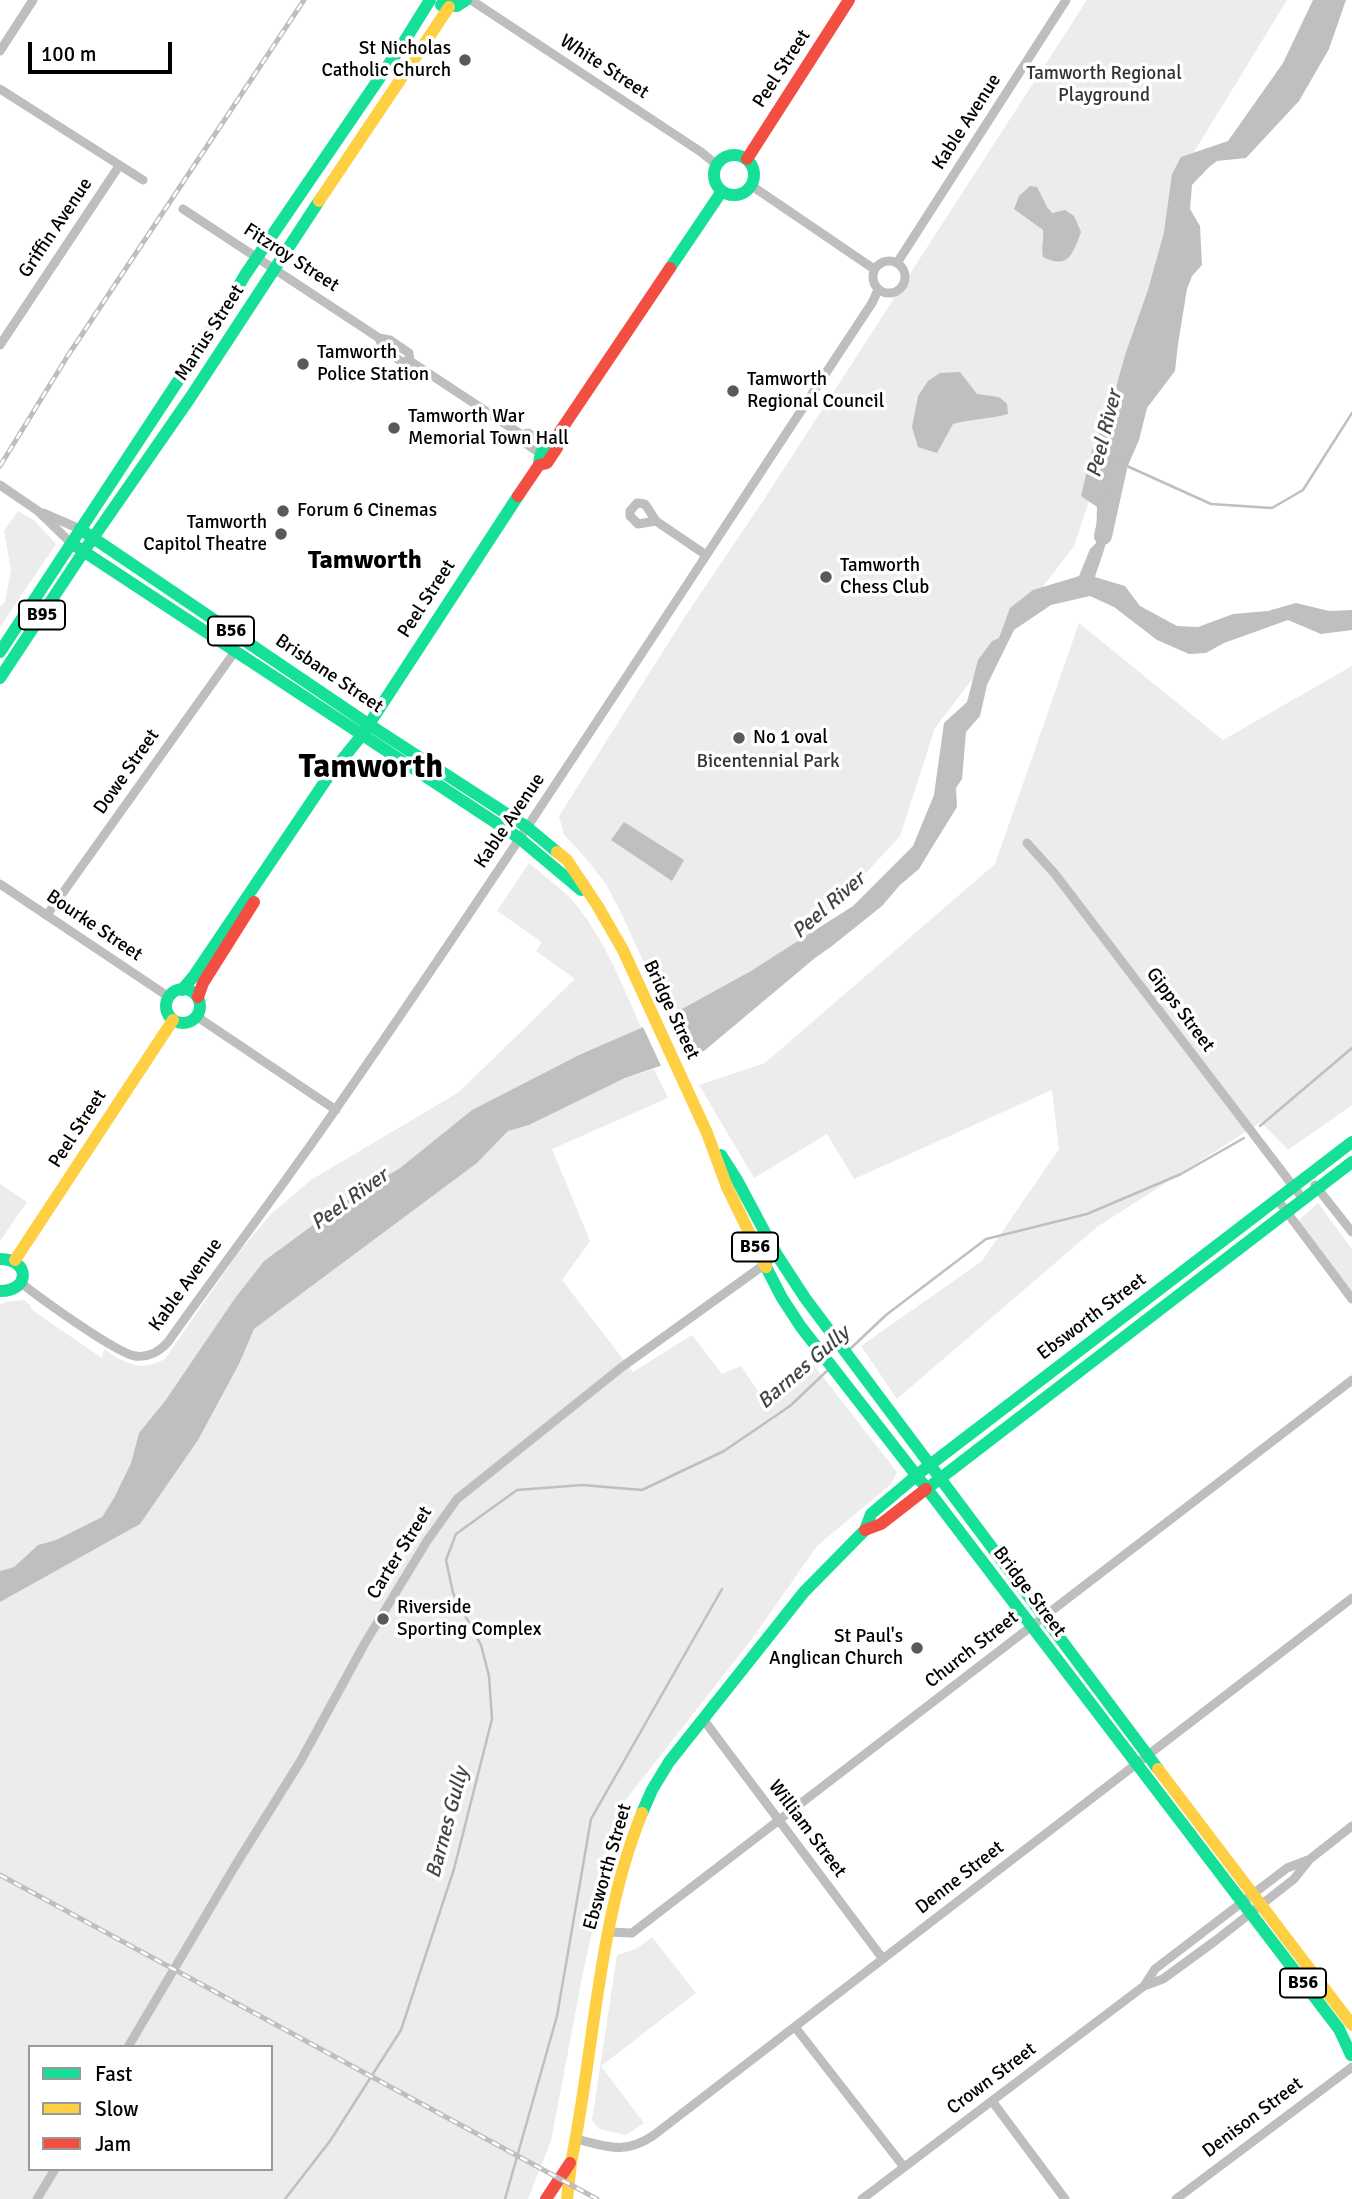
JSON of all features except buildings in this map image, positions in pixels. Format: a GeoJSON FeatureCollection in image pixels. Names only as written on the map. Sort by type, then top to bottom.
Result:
{"type":"FeatureCollection","features":[{"type":"Feature","properties":{"kind":"main road"},"geometry":{"type":"LineString","coordinates":[[432,0],[449,7],[468,0]]}},
{"type":"Feature","properties":{"kind":"main road","name":"Marius Street"},"geometry":{"type":"LineString","coordinates":[[0,652],[258,257],[432,0]]}},
{"type":"Feature","properties":{"kind":"main road","name":"Peel Street"},"geometry":{"type":"LineString","coordinates":[[747,159],[849,0]]}},
{"type":"Feature","properties":{"kind":"main road","name":"Marius Street"},"geometry":{"type":"LineString","coordinates":[[0,678],[93,537],[179,415],[449,7]]}},
{"type":"Feature","properties":{"kind":"main road"},"geometry":{"type":"LineString","coordinates":[[733,155],[747,159],[754,170],[752,186],[740,194],[722,191],[715,179],[717,165],[725,157],[733,155]]}},
{"type":"Feature","properties":{"kind":"main road","name":"Peel Street"},"geometry":{"type":"LineString","coordinates":[[182,990],[328,777],[348,755],[365,730],[545,451],[722,191]]}},
{"type":"Feature","properties":{"kind":"main road","name":"Brisbane Street"},"geometry":{"type":"LineString","coordinates":[[80,529],[519,838]]}},
{"type":"Feature","properties":{"kind":"main road","name":"Brisbane Street"},"geometry":{"type":"LineString","coordinates":[[71,542],[236,650],[527,827]]}},
{"type":"Feature","properties":{"kind":"main road","name":"Peel Street"},"geometry":{"type":"LineString","coordinates":[[198,998],[203,983],[268,880],[335,782],[348,755]]}},
{"type":"Feature","properties":{"kind":"main road","name":"Bridge Street"},"geometry":{"type":"LineString","coordinates":[[527,827],[567,860],[597,905],[622,950],[707,1133],[727,1187],[782,1298],[873,1422],[1339,2029],[1352,2058]]}},
{"type":"Feature","properties":{"kind":"main road","name":"Bridge Street"},"geometry":{"type":"LineString","coordinates":[[519,838],[597,905]]}},
{"type":"Feature","properties":{"kind":"main road"},"geometry":{"type":"LineString","coordinates":[[182,990],[192,992],[198,998],[200,1006],[196,1016],[188,1023],[173,1020],[166,1006],[169,996],[182,990]]}},
{"type":"Feature","properties":{"kind":"main road","name":"Peel Street"},"geometry":{"type":"LineString","coordinates":[[15,1260],[173,1020]]}},
{"type":"Feature","properties":{"kind":"main road","name":"Bridge Street"},"geometry":{"type":"LineString","coordinates":[[707,1133],[737,1180],[777,1255],[834,1338],[1352,2025]]}},
{"type":"Feature","properties":{"kind":"main road","name":"Ebsworth Street"},"geometry":{"type":"LineString","coordinates":[[567,2199],[608,1932],[630,1848],[650,1792],[669,1762],[804,1592],[864,1530],[871,1514],[930,1465],[1352,1142]]}},
{"type":"Feature","properties":{"kind":"main road","name":"Ebsworth Street"},"geometry":{"type":"LineString","coordinates":[[864,1530],[881,1524],[1352,1162]]}},
{"type":"Feature","properties":{"kind":"main road"},"geometry":{"type":"LineString","coordinates":[[0,1259],[15,1260],[22,1268],[21,1283],[15,1290],[2,1294]]}},
{"type":"Feature","properties":{"kind":"main road","name":"Ebsworth Street"},"geometry":{"type":"LineString","coordinates":[[546,2199],[571,2163]]}},
{"type":"Feature","properties":{"kind":"street"},"geometry":{"type":"LineString","coordinates":[[0,51],[33,0]]}},
{"type":"Feature","properties":{"kind":"street","name":"White Street"},"geometry":{"type":"LineString","coordinates":[[468,0],[717,165]]}},
{"type":"Feature","properties":{"kind":"street","name":"Kable Avenue"},"geometry":{"type":"LineString","coordinates":[[897,263],[1066,0]]}},
{"type":"Feature","properties":{"kind":"street"},"geometry":{"type":"LineString","coordinates":[[0,89],[143,180]]}},
{"type":"Feature","properties":{"kind":"street","name":"Griffin Avenue"},"geometry":{"type":"LineString","coordinates":[[0,345],[119,166]]}},
{"type":"Feature","properties":{"kind":"street"},"geometry":{"type":"LineString","coordinates":[[752,186],[874,269]]}},
{"type":"Feature","properties":{"kind":"street","name":"Fitzroy Street"},"geometry":{"type":"LineString","coordinates":[[183,209],[379,338],[390,340],[409,353],[410,361],[522,435],[528,433],[545,451]]}},
{"type":"Feature","properties":{"kind":"street"},"geometry":{"type":"LineString","coordinates":[[887,261],[897,263],[904,271],[905,282],[893,293],[878,290],[873,280],[874,269],[887,261]]}},
{"type":"Feature","properties":{"kind":"street","name":"Kable Avenue"},"geometry":{"type":"LineString","coordinates":[[21,1283],[105,1341],[129,1354],[149,1355],[162,1349],[336,1110],[527,827],[878,290]]}},
{"type":"Feature","properties":{"kind":"street","name":"Brisbane Street"},"geometry":{"type":"LineString","coordinates":[[0,485],[38,511],[71,542]]}},
{"type":"Feature","properties":{"kind":"street","name":"Brisbane Street"},"geometry":{"type":"LineString","coordinates":[[38,511],[80,529]]}},
{"type":"Feature","properties":{"kind":"street"},"geometry":{"type":"LineString","coordinates":[[656,522],[706,555]]}},
{"type":"Feature","properties":{"kind":"street","name":"Dowe Street"},"geometry":{"type":"LineString","coordinates":[[47,915],[236,650]]}},
{"type":"Feature","properties":{"kind":"street","name":"Gipps Street"},"geometry":{"type":"LineString","coordinates":[[1027,843],[1055,874],[1299,1183],[1303,1199]]}},
{"type":"Feature","properties":{"kind":"street","name":"Bourke Street"},"geometry":{"type":"LineString","coordinates":[[0,884],[169,996]]}},
{"type":"Feature","properties":{"kind":"street"},"geometry":{"type":"LineString","coordinates":[[196,1016],[336,1110]]}},
{"type":"Feature","properties":{"kind":"street","name":"Gipps Street"},"geometry":{"type":"LineString","coordinates":[[1299,1183],[1318,1188],[1352,1232]]}},
{"type":"Feature","properties":{"kind":"street"},"geometry":{"type":"LineString","coordinates":[[1277,1199],[1352,1299]]}},
{"type":"Feature","properties":{"kind":"street","name":"Carter Street"},"geometry":{"type":"LineString","coordinates":[[129,2045],[300,1762],[399,1586],[438,1523],[457,1499],[622,1367],[777,1255]]}},
{"type":"Feature","properties":{"kind":"street","name":"Church Street"},"geometry":{"type":"LineString","coordinates":[[608,1932],[632,1933],[1352,1380]]}},
{"type":"Feature","properties":{"kind":"street","name":"Denne Street"},"geometry":{"type":"LineString","coordinates":[[576,2139],[620,2148],[637,2146],[654,2135],[1352,1598]]}},
{"type":"Feature","properties":{"kind":"street","name":"William Street"},"geometry":{"type":"LineString","coordinates":[[703,1719],[883,1959]]}},
{"type":"Feature","properties":{"kind":"street","name":"Crown Street"},"geometry":{"type":"LineString","coordinates":[[862,2199],[1144,1986],[1163,1979],[1250,1914],[1294,1879],[1310,1859],[1352,1826]]}},
{"type":"Feature","properties":{"kind":"street","name":"Crown Street"},"geometry":{"type":"LineString","coordinates":[[1144,1986],[1155,1969],[1241,1903],[1287,1868],[1310,1859]]}},
{"type":"Feature","properties":{"kind":"street"},"geometry":{"type":"LineString","coordinates":[[795,2026],[904,2167]]}},
{"type":"Feature","properties":{"kind":"street","name":"Denison Street"},"geometry":{"type":"LineString","coordinates":[[1176,2199],[1352,2058]]}},
{"type":"Feature","properties":{"kind":"street"},"geometry":{"type":"LineString","coordinates":[[992,2101],[1065,2199]]}},
{"type":"Feature","properties":{"kind":"street"},"geometry":{"type":"LineString","coordinates":[[37,2199],[54,2171]]}},
{"type":"Feature","properties":{"kind":"green space","name":"Bicentennial Park"},"geometry":{"type":"Polygon","coordinates":[[[1087,0],[1287,0],[1180,175],[1177,241],[1074,546],[935,728],[900,836],[787,959],[673,1025],[606,884],[564,835],[559,816],[686,615],[763,501],[1087,0]]]}},
{"type":"Feature","properties":{"kind":"green space"},"geometry":{"type":"Polygon","coordinates":[[[18,511],[35,521],[56,544],[0,627],[0,606],[5,602],[11,570],[4,531],[18,511]]]}},
{"type":"Feature","properties":{"kind":"green space"},"geometry":{"type":"Polygon","coordinates":[[[1079,623],[1223,740],[1352,666],[1352,1105],[1288,1150],[1261,1122],[1097,1227],[897,1399],[861,1346],[982,1261],[1059,1149],[1052,1090],[854,1179],[827,1134],[754,1178],[699,1085],[765,1063],[995,864],[1079,623]]]}},
{"type":"Feature","properties":{"kind":"green space"},"geometry":{"type":"Polygon","coordinates":[[[529,863],[556,885],[583,913],[611,961],[642,1029],[579,1055],[472,1110],[400,1168],[347,1200],[264,1261],[235,1298],[165,1401],[139,1433],[131,1463],[102,1517],[56,1540],[38,1545],[14,1567],[0,1571],[0,1305],[24,1300],[32,1310],[102,1358],[104,1349],[119,1359],[141,1366],[165,1359],[236,1256],[271,1214],[311,1180],[459,1092],[575,979],[536,951],[542,942],[497,911],[529,863]]]}},
{"type":"Feature","properties":{"kind":"green space","name":"Riverside Sporting Complex"},"geometry":{"type":"Polygon","coordinates":[[[654,1069],[668,1098],[552,1149],[590,1241],[562,1280],[633,1372],[692,1335],[722,1374],[741,1366],[762,1397],[813,1364],[897,1472],[891,1484],[817,1546],[754,1636],[621,1806],[584,1968],[551,2141],[528,2199],[0,2199],[0,1602],[61,1567],[240,1362],[254,1329],[477,1163],[508,1131],[529,1125],[625,1078],[654,1069]]]}},
{"type":"Feature","properties":{"kind":"green space"},"geometry":{"type":"Polygon","coordinates":[[[0,1184],[27,1202],[0,1241],[0,1184]]]}},
{"type":"Feature","properties":{"kind":"green space"},"geometry":{"type":"Polygon","coordinates":[[[1318,1203],[1352,1249],[1352,1293],[1298,1221],[1318,1203]]]}},
{"type":"Feature","properties":{"kind":"green space"},"geometry":{"type":"Polygon","coordinates":[[[652,1937],[696,1993],[601,2066],[644,2123],[626,2135],[599,2129],[592,2120],[617,1955],[636,1949],[652,1937]]]}},
{"type":"Feature","properties":{"kind":"water"},"geometry":{"type":"Polygon","coordinates":[[[1313,0],[1346,0],[1329,49],[1299,101],[1246,158],[1217,161],[1192,185],[1190,209],[1200,226],[1202,265],[1192,276],[1187,289],[1175,371],[1147,408],[1139,440],[1123,477],[1103,502],[1107,511],[1108,530],[1095,577],[1125,586],[1140,606],[1177,626],[1198,627],[1233,614],[1268,611],[1296,603],[1329,611],[1352,610],[1352,630],[1321,634],[1288,620],[1224,643],[1206,653],[1189,654],[1157,640],[1114,607],[1090,596],[1051,605],[1014,630],[987,685],[980,716],[966,732],[962,779],[956,788],[957,807],[919,869],[900,885],[882,906],[704,1051],[625,1078],[529,1125],[508,1131],[477,1163],[254,1329],[240,1362],[198,1440],[140,1524],[0,1602],[0,1571],[14,1567],[38,1545],[56,1540],[102,1517],[131,1463],[139,1433],[165,1401],[235,1298],[264,1261],[347,1200],[400,1168],[472,1110],[579,1055],[671,1015],[751,971],[853,906],[913,846],[934,795],[944,723],[967,702],[978,660],[992,641],[999,638],[1010,608],[1033,590],[1079,576],[1090,549],[1096,543],[1097,507],[1081,496],[1092,450],[1112,402],[1148,290],[1164,232],[1172,174],[1181,157],[1228,141],[1283,63],[1313,0]]]}},
{"type":"Feature","properties":{"kind":"water"},"geometry":{"type":"Polygon","coordinates":[[[1030,186],[1037,187],[1052,213],[1065,210],[1074,216],[1081,232],[1072,253],[1064,260],[1052,261],[1043,257],[1043,230],[1014,209],[1019,196],[1030,186]]]}},
{"type":"Feature","properties":{"kind":"water"},"geometry":{"type":"Polygon","coordinates":[[[960,372],[977,394],[999,397],[1007,404],[1008,414],[953,424],[937,453],[918,447],[912,427],[918,396],[928,381],[940,373],[960,372]]]}},
{"type":"Feature","properties":{"kind":"water"},"geometry":{"type":"Polygon","coordinates":[[[624,822],[684,860],[672,881],[611,840],[624,822]]]}},
{"type":"Feature","properties":{"kind":"pier"},"geometry":{"type":"Polygon","coordinates":[[[665,1014],[688,1061],[663,1070],[642,1025],[665,1014]]]}},
{"type":"Feature","properties":{"kind":"waterway"},"geometry":{"type":"LineString","coordinates":[[1127,466],[1211,504],[1272,508],[1303,490],[1352,413]]}},
{"type":"Feature","properties":{"kind":"waterway","name":"Peel River"},"geometry":{"type":"LineString","coordinates":[[1103,536],[1118,468]]}},
{"type":"Feature","properties":{"kind":"waterway","name":"Barnes Gully"},"geometry":{"type":"LineString","coordinates":[[1260,1126],[1352,1048]]}},
{"type":"Feature","properties":{"kind":"waterway","name":"Barnes Gully"},"geometry":{"type":"LineString","coordinates":[[849,1350],[886,1315],[986,1239],[1087,1214],[1181,1174],[1244,1138]]}},
{"type":"Feature","properties":{"kind":"waterway","name":"Barnes Gully"},"geometry":{"type":"LineString","coordinates":[[285,2199],[330,2141],[401,2030],[454,1869],[492,1719],[489,1676],[481,1645],[453,1593],[446,1560],[456,1534],[517,1490],[582,1485],[642,1490],[724,1451],[790,1406],[829,1369]]}},
{"type":"Feature","properties":{"kind":"waterway"},"geometry":{"type":"LineString","coordinates":[[505,2199],[557,2016],[591,1819],[722,1589]]}},
{"type":"Feature","properties":{"kind":"railway"},"geometry":{"type":"LineString","coordinates":[[0,466],[67,357],[304,0]]}},
{"type":"Feature","properties":{"kind":"railway"},"geometry":{"type":"LineString","coordinates":[[0,1875],[597,2199]]}},
{"type":"Feature","properties":{"kind":"traffic: fast"},"geometry":{"type":"LineString","coordinates":[[0,652],[245,275],[430,0]]}},
{"type":"Feature","properties":{"kind":"traffic: fast"},"geometry":{"type":"LineString","coordinates":[[441,5],[457,6],[466,0]]}},
{"type":"Feature","properties":{"kind":"traffic: fast"},"geometry":{"type":"LineString","coordinates":[[734,155],[748,161],[754,175],[748,189],[734,195],[720,189],[714,175],[720,161],[734,155]]}},
{"type":"Feature","properties":{"kind":"traffic: fast"},"geometry":{"type":"LineString","coordinates":[[670,268],[722,191]]}},
{"type":"Feature","properties":{"kind":"traffic: fast"},"geometry":{"type":"LineString","coordinates":[[0,678],[190,398],[319,201]]}},
{"type":"Feature","properties":{"kind":"traffic: fast"},"geometry":{"type":"LineString","coordinates":[[539,465],[543,449],[555,440]]}},
{"type":"Feature","properties":{"kind":"traffic: fast"},"geometry":{"type":"LineString","coordinates":[[182,990],[328,777],[362,735],[518,496]]}},
{"type":"Feature","properties":{"kind":"traffic: fast"},"geometry":{"type":"LineString","coordinates":[[80,529],[368,724],[527,827],[557,852]]}},
{"type":"Feature","properties":{"kind":"traffic: fast"},"geometry":{"type":"LineString","coordinates":[[77,547],[519,838],[581,890]]}},
{"type":"Feature","properties":{"kind":"traffic: fast"},"geometry":{"type":"LineString","coordinates":[[183,989],[195,994],[200,1006],[195,1018],[183,1023],[171,1018],[166,1006],[171,994],[183,989]]}},
{"type":"Feature","properties":{"kind":"traffic: fast"},"geometry":{"type":"LineString","coordinates":[[922,1471],[1352,1142]]}},
{"type":"Feature","properties":{"kind":"traffic: fast"},"geometry":{"type":"LineString","coordinates":[[721,1155],[777,1255],[805,1298],[1158,1769]]}},
{"type":"Feature","properties":{"kind":"traffic: fast"},"geometry":{"type":"LineString","coordinates":[[933,1484],[1352,1162]]}},
{"type":"Feature","properties":{"kind":"traffic: fast"},"geometry":{"type":"LineString","coordinates":[[0,1259],[17,1264],[23,1275],[17,1286],[0,1291]]}},
{"type":"Feature","properties":{"kind":"traffic: fast"},"geometry":{"type":"LineString","coordinates":[[766,1267],[801,1327],[1339,2029],[1351,2055]]}},
{"type":"Feature","properties":{"kind":"traffic: fast"},"geometry":{"type":"LineString","coordinates":[[642,1813],[669,1762],[804,1592],[865,1530],[871,1514],[916,1476]]}},
{"type":"Feature","properties":{"kind":"traffic: slow"},"geometry":{"type":"LineString","coordinates":[[319,201],[449,7]]}},
{"type":"Feature","properties":{"kind":"traffic: slow"},"geometry":{"type":"LineString","coordinates":[[557,852],[567,860],[623,950],[707,1133],[727,1187],[766,1267]]}},
{"type":"Feature","properties":{"kind":"traffic: slow"},"geometry":{"type":"LineString","coordinates":[[15,1260],[173,1020]]}},
{"type":"Feature","properties":{"kind":"traffic: slow"},"geometry":{"type":"LineString","coordinates":[[1158,1769],[1352,2025]]}},
{"type":"Feature","properties":{"kind":"traffic: slow"},"geometry":{"type":"LineString","coordinates":[[567,2199],[606,1942],[615,1898],[642,1813]]}},
{"type":"Feature","properties":{"kind":"traffic: jam"},"geometry":{"type":"LineString","coordinates":[[747,159],[849,0]]}},
{"type":"Feature","properties":{"kind":"traffic: jam"},"geometry":{"type":"LineString","coordinates":[[518,496],[539,465],[547,463],[557,448],[555,440],[559,433],[670,268]]}},
{"type":"Feature","properties":{"kind":"traffic: jam"},"geometry":{"type":"LineString","coordinates":[[198,997],[203,983],[254,902]]}},
{"type":"Feature","properties":{"kind":"traffic: jam"},"geometry":{"type":"LineString","coordinates":[[865,1530],[881,1524],[926,1489]]}},
{"type":"Feature","properties":{"kind":"traffic: jam"},"geometry":{"type":"LineString","coordinates":[[546,2199],[570,2163]]}},
{"type":"Feature","properties":{"kind":"place","name":"St Nicholas Catholic Church"},"geometry":{"type":"Point","coordinates":[465,60]}},
{"type":"Feature","properties":{"kind":"place","name":"Tamworth Police Station"},"geometry":{"type":"Point","coordinates":[303,364]}},
{"type":"Feature","properties":{"kind":"place","name":"Tamworth Regional Council"},"geometry":{"type":"Point","coordinates":[733,391]}},
{"type":"Feature","properties":{"kind":"place","name":"Tamworth War Memorial Town Hall"},"geometry":{"type":"Point","coordinates":[394,428]}},
{"type":"Feature","properties":{"kind":"place","name":"Forum 6 Cinemas"},"geometry":{"type":"Point","coordinates":[283,511]}},
{"type":"Feature","properties":{"kind":"place","name":"Tamworth Capitol Theatre"},"geometry":{"type":"Point","coordinates":[281,534]}},
{"type":"Feature","properties":{"kind":"place","name":"Tamworth Chess Club"},"geometry":{"type":"Point","coordinates":[826,577]}},
{"type":"Feature","properties":{"kind":"place","name":"No 1 oval"},"geometry":{"type":"Point","coordinates":[739,738]}},
{"type":"Feature","properties":{"kind":"place","name":"Riverside Sporting Complex"},"geometry":{"type":"Point","coordinates":[383,1619]}},
{"type":"Feature","properties":{"kind":"place","name":"St Paul's Anglican Church"},"geometry":{"type":"Point","coordinates":[917,1648]}},
{"type":"Feature","properties":{"kind":"district","name":"Tamworth"},"geometry":{"type":"Point","coordinates":[365,561]}},
{"type":"Feature","properties":{"kind":"district","name":"Tamworth"},"geometry":{"type":"Point","coordinates":[371,768]}},
{"type":"Feature","properties":{"kind":"park label","name":"Tamworth Regional Playground"},"geometry":{"type":"Point","coordinates":[1104,85]}}]}
